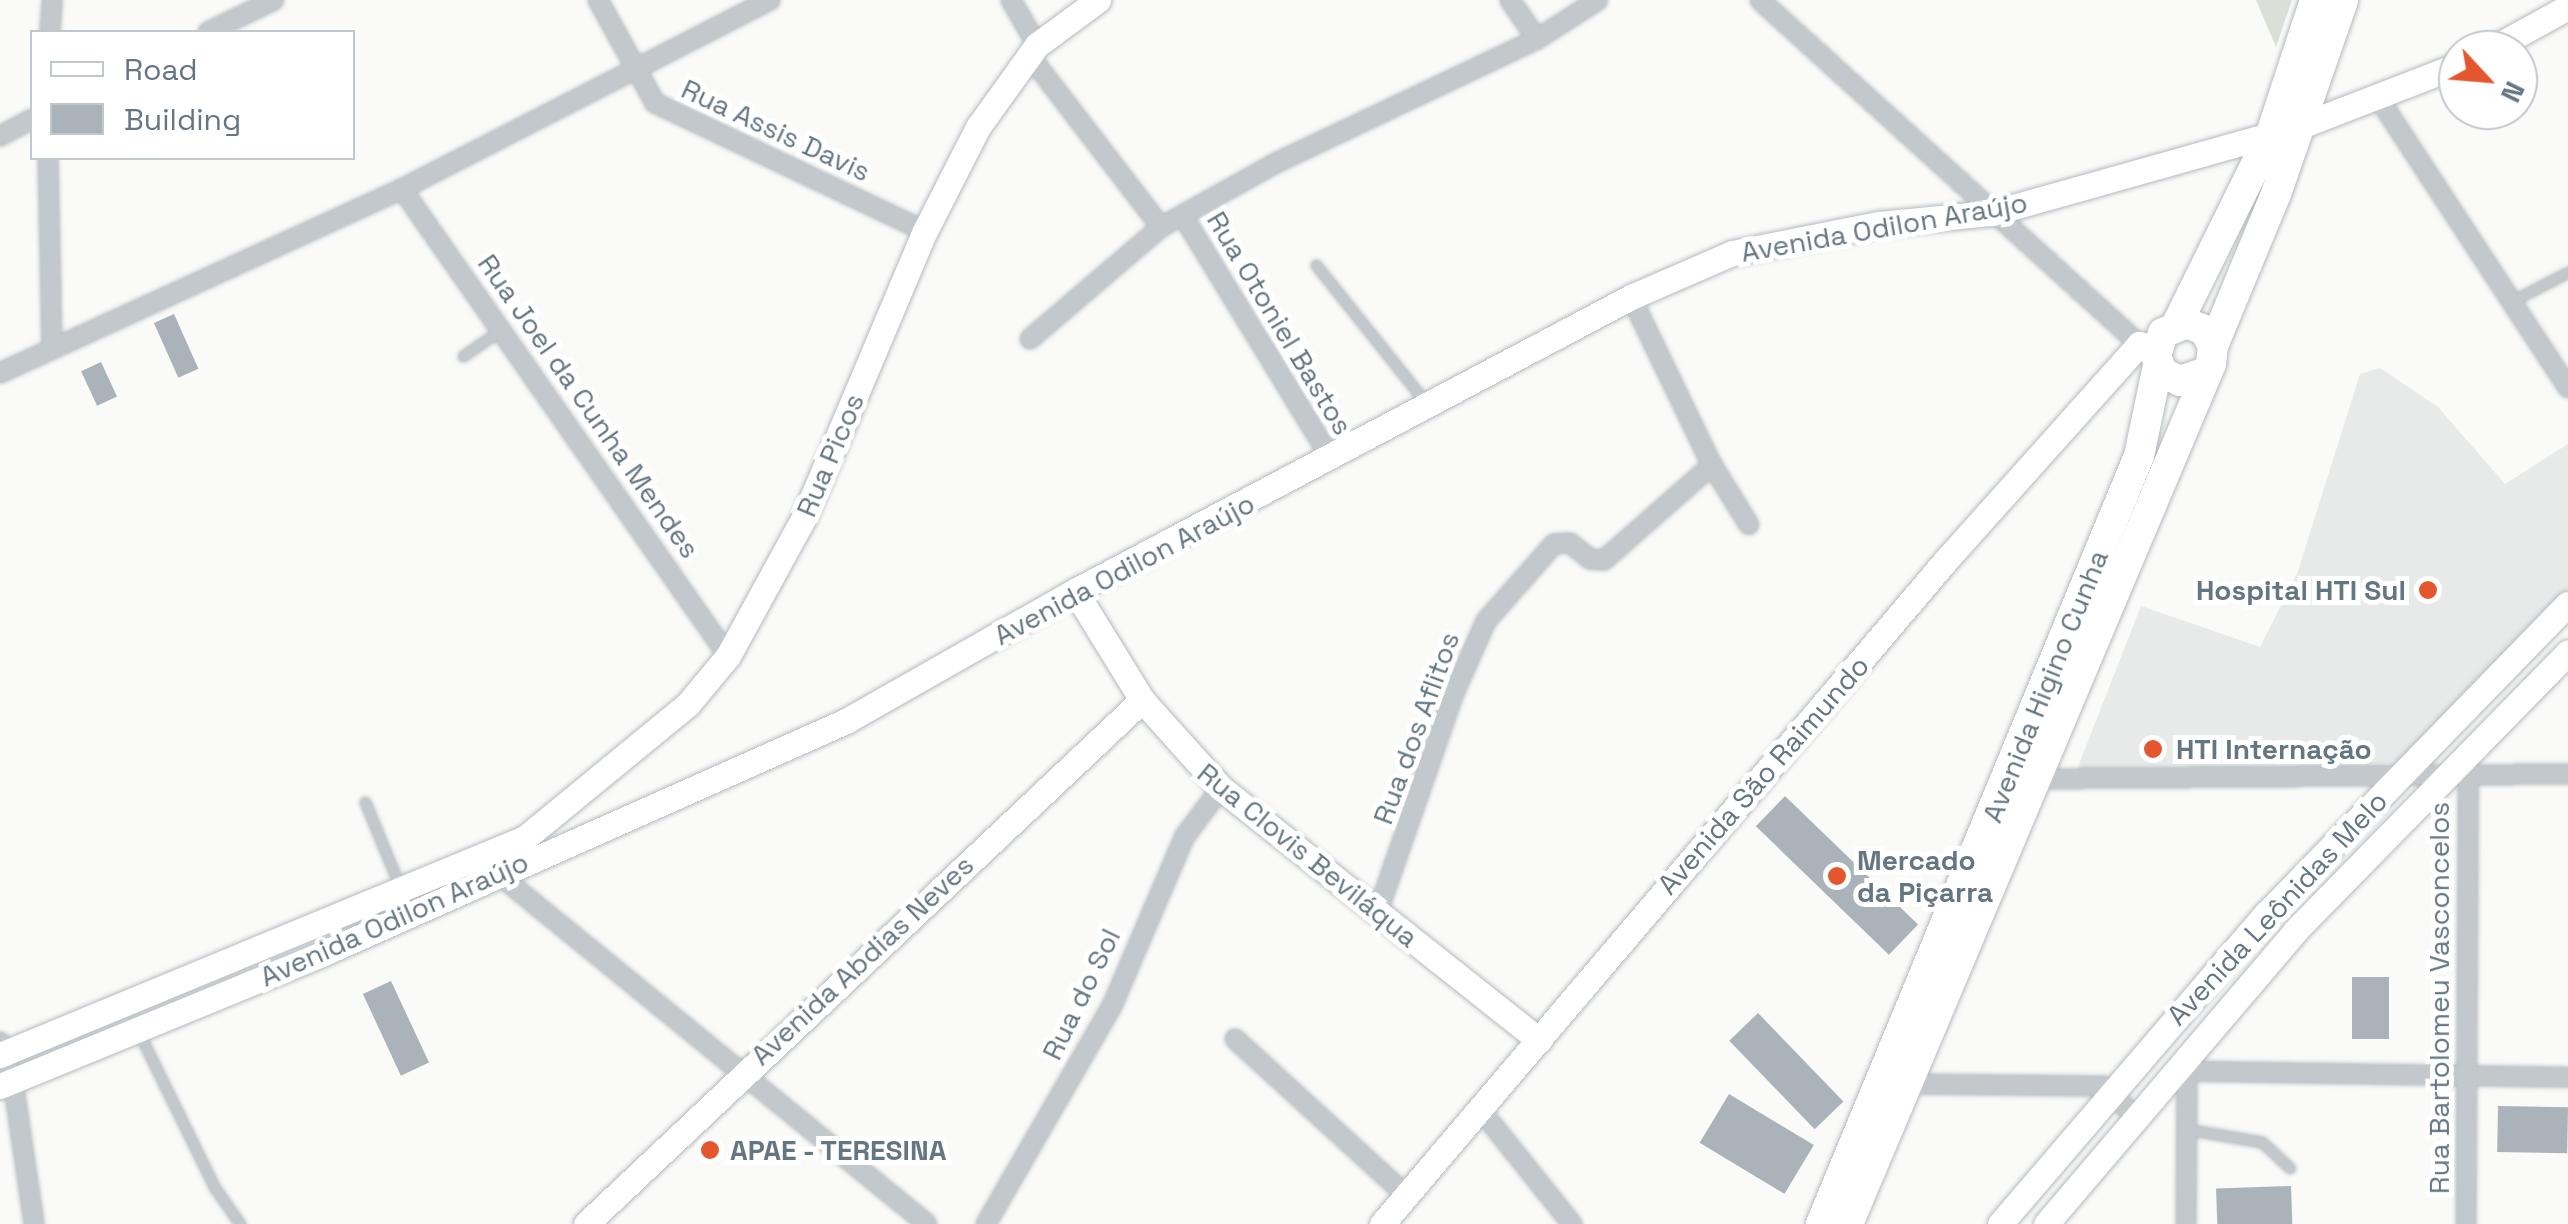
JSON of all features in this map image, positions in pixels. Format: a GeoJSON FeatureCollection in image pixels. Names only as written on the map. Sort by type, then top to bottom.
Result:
{"type":"FeatureCollection","features":[{"type":"Feature","properties":{"kind":"main road","name":"Rua Picos"},"geometry":{"type":"LineString","coordinates":[[496,860],[546,826],[688,704],[728,656],[804,517],[926,231],[978,127],[1033,50],[1098,0]]}},
{"type":"Feature","properties":{"kind":"main road","name":"Avenida Higino Cunha"},"geometry":{"type":"LineString","coordinates":[[1821,1224],[1942,946],[2210,359],[2284,131],[2315,0]]}},
{"type":"Feature","properties":{"kind":"main road","name":"Avenida Higino Cunha"},"geometry":{"type":"LineString","coordinates":[[1848,1224],[1908,1084],[2140,456],[2151,352],[2177,324],[2284,131],[2342,0]]}},
{"type":"Feature","properties":{"kind":"main road"},"geometry":{"type":"LineString","coordinates":[[2525,30],[2568,6]]}},
{"type":"Feature","properties":{"kind":"main road"},"geometry":{"type":"LineString","coordinates":[[2284,131],[2379,99],[2438,74]]}},
{"type":"Feature","properties":{"kind":"main road","name":"Avenida Odilon Araújo"},"geometry":{"type":"LineString","coordinates":[[6,1083],[137,1029],[496,860],[846,722],[1076,591],[1631,297],[1732,252],[1777,242],[1992,212],[2284,131]]}},
{"type":"Feature","properties":{"kind":"main road"},"geometry":{"type":"LineString","coordinates":[[2151,352],[2180,381],[2210,359],[2204,330],[2177,324]]}},
{"type":"Feature","properties":{"kind":"main road","name":"Avenida São Raimundo"},"geometry":{"type":"LineString","coordinates":[[1382,1224],[1738,800],[2151,352]]}},
{"type":"Feature","properties":{"kind":"main road","name":"Rua Clovis Beviláqua"},"geometry":{"type":"LineString","coordinates":[[1076,591],[1142,700],[1221,788],[1539,1040]]}},
{"type":"Feature","properties":{"kind":"main road","name":"Avenida Leônidas Melo"},"geometry":{"type":"LineString","coordinates":[[2000,1224],[2267,913],[2568,604]]}},
{"type":"Feature","properties":{"kind":"main road","name":"Avenida Leônidas Melo"},"geometry":{"type":"LineString","coordinates":[[2046,1224],[2135,1116],[2182,1071],[2295,931],[2458,772],[2568,652]]}},
{"type":"Feature","properties":{"kind":"main road","name":"Avenida Abdias Neves"},"geometry":{"type":"LineString","coordinates":[[586,1224],[740,1074],[1142,700]]}},
{"type":"Feature","properties":{"kind":"main road","name":"Avenida Odilon Araújo"},"geometry":{"type":"LineString","coordinates":[[1,1050],[400,886],[496,860]]}},
{"type":"Feature","properties":{"kind":"street"},"geometry":{"type":"LineString","coordinates":[[50,30],[52,0]]}},
{"type":"Feature","properties":{"kind":"street"},"geometry":{"type":"LineString","coordinates":[[212,30],[274,0]]}},
{"type":"Feature","properties":{"kind":"street","name":"Rua Assis Davis"},"geometry":{"type":"LineString","coordinates":[[598,0],[655,104],[926,231]]}},
{"type":"Feature","properties":{"kind":"street"},"geometry":{"type":"LineString","coordinates":[[0,373],[402,189],[770,0]]}},
{"type":"Feature","properties":{"kind":"street"},"geometry":{"type":"LineString","coordinates":[[1011,0],[1033,50],[1162,227]]}},
{"type":"Feature","properties":{"kind":"street"},"geometry":{"type":"LineString","coordinates":[[1510,0],[1537,39]]}},
{"type":"Feature","properties":{"kind":"street"},"geometry":{"type":"LineString","coordinates":[[1030,339],[1162,227],[1278,162],[1537,39],[1598,0]]}},
{"type":"Feature","properties":{"kind":"street"},"geometry":{"type":"LineString","coordinates":[[1760,0],[2151,352]]}},
{"type":"Feature","properties":{"kind":"street"},"geometry":{"type":"LineString","coordinates":[[2379,99],[2568,388]]}},
{"type":"Feature","properties":{"kind":"street"},"geometry":{"type":"LineString","coordinates":[[0,136],[30,120]]}},
{"type":"Feature","properties":{"kind":"street"},"geometry":{"type":"LineString","coordinates":[[48,160],[52,347]]}},
{"type":"Feature","properties":{"kind":"street","name":"Rua Joel da Cunha Mendes"},"geometry":{"type":"LineString","coordinates":[[402,189],[504,327],[728,656]]}},
{"type":"Feature","properties":{"kind":"street","name":"Rua Otoniel Bastos"},"geometry":{"type":"LineString","coordinates":[[1183,216],[1330,458]]}},
{"type":"Feature","properties":{"kind":"street"},"geometry":{"type":"LineString","coordinates":[[1631,297],[1712,465],[1750,525]]}},
{"type":"Feature","properties":{"kind":"street","name":"Rua dos Aflitos"},"geometry":{"type":"LineString","coordinates":[[1377,914],[1454,693],[1486,621],[1554,544],[1570,543],[1590,559],[1604,560],[1712,465]]}},
{"type":"Feature","properties":{"kind":"street","name":"Rua Bartolomeu Vasconcelos"},"geometry":{"type":"LineString","coordinates":[[2458,772],[2466,1224]]}},
{"type":"Feature","properties":{"kind":"street"},"geometry":{"type":"LineString","coordinates":[[2021,776],[2568,774]]}},
{"type":"Feature","properties":{"kind":"street","name":"Rua do Sol"},"geometry":{"type":"LineString","coordinates":[[986,1224],[1112,1006],[1185,836],[1221,788]]}},
{"type":"Feature","properties":{"kind":"street"},"geometry":{"type":"LineString","coordinates":[[496,860],[510,883],[926,1224]]}},
{"type":"Feature","properties":{"kind":"street"},"geometry":{"type":"LineString","coordinates":[[1236,1039],[1406,1196]]}},
{"type":"Feature","properties":{"kind":"street"},"geometry":{"type":"LineString","coordinates":[[1,1050],[34,1224]]}},
{"type":"Feature","properties":{"kind":"street"},"geometry":{"type":"LineString","coordinates":[[2186,1224],[2182,1071],[2464,1078],[2568,1076]]}},
{"type":"Feature","properties":{"kind":"street"},"geometry":{"type":"LineString","coordinates":[[1908,1084],[2097,1085],[2112,1091],[2135,1116]]}},
{"type":"Feature","properties":{"kind":"street"},"geometry":{"type":"LineString","coordinates":[[1479,1108],[1572,1224]]}},
{"type":"Feature","properties":{"kind":"lane"},"geometry":{"type":"LineString","coordinates":[[1316,265],[1428,406]]}},
{"type":"Feature","properties":{"kind":"lane"},"geometry":{"type":"LineString","coordinates":[[2514,300],[2568,272]]}},
{"type":"Feature","properties":{"kind":"lane"},"geometry":{"type":"LineString","coordinates":[[463,356],[504,327]]}},
{"type":"Feature","properties":{"kind":"lane"},"geometry":{"type":"LineString","coordinates":[[365,802],[400,886]]}},
{"type":"Feature","properties":{"kind":"lane"},"geometry":{"type":"LineString","coordinates":[[137,1029],[215,1188],[240,1224]]}},
{"type":"Feature","properties":{"kind":"lane"},"geometry":{"type":"LineString","coordinates":[[2186,1128],[2250,1137],[2290,1168]]}},
{"type":"Feature","properties":{"kind":"shaded area"},"geometry":{"type":"Polygon","coordinates":[[[2256,0],[2292,0],[2276,47],[2256,0]]]}},
{"type":"Feature","properties":{"kind":"shaded area","name":"Hospital HTI Sul"},"geometry":{"type":"Polygon","coordinates":[[[2380,368],[2438,407],[2505,484],[2568,444],[2568,611],[2398,780],[2072,782],[2141,606],[2260,647],[2297,574],[2360,374],[2380,368]]]}},
{"type":"Feature","properties":{"kind":"building"},"geometry":{"type":"Polygon","coordinates":[[[174,314],[198,369],[178,378],[154,323],[174,314]]]}},
{"type":"Feature","properties":{"kind":"building"},"geometry":{"type":"Polygon","coordinates":[[[101,362],[117,396],[97,406],[81,371],[101,362]]]}},
{"type":"Feature","properties":{"kind":"building","name":"Mercado da Piçarra"},"geometry":{"type":"Polygon","coordinates":[[[1785,796],[1918,925],[1889,955],[1756,826],[1785,796]]]}},
{"type":"Feature","properties":{"kind":"building"},"geometry":{"type":"Polygon","coordinates":[[[2352,977],[2389,977],[2389,1039],[2352,1039],[2352,977]]]}},
{"type":"Feature","properties":{"kind":"building"},"geometry":{"type":"Polygon","coordinates":[[[391,981],[429,1063],[401,1076],[363,994],[391,981]]]}},
{"type":"Feature","properties":{"kind":"building"},"geometry":{"type":"Polygon","coordinates":[[[1758,1013],[1843,1101],[1815,1129],[1729,1041],[1758,1013]]]}},
{"type":"Feature","properties":{"kind":"building"},"geometry":{"type":"Polygon","coordinates":[[[1729,1094],[1814,1145],[1785,1194],[1700,1143],[1729,1094]]]}},
{"type":"Feature","properties":{"kind":"building"},"geometry":{"type":"Polygon","coordinates":[[[2498,1106],[2568,1107],[2567,1153],[2497,1152],[2498,1106]]]}},
{"type":"Feature","properties":{"kind":"building"},"geometry":{"type":"Polygon","coordinates":[[[2291,1186],[2292,1224],[2217,1224],[2216,1189],[2291,1186]]]}},
{"type":"Feature","properties":{"kind":"place","name":"Hospital HTI Sul"},"geometry":{"type":"Point","coordinates":[2428,590]}},
{"type":"Feature","properties":{"kind":"place","name":"HTI Internação"},"geometry":{"type":"Point","coordinates":[2153,749]}},
{"type":"Feature","properties":{"kind":"place","name":"Mercado da Piçarra"},"geometry":{"type":"Point","coordinates":[1837,876]}},
{"type":"Feature","properties":{"kind":"place","name":"APAE - TERESINA"},"geometry":{"type":"Point","coordinates":[710,1150]}}]}
